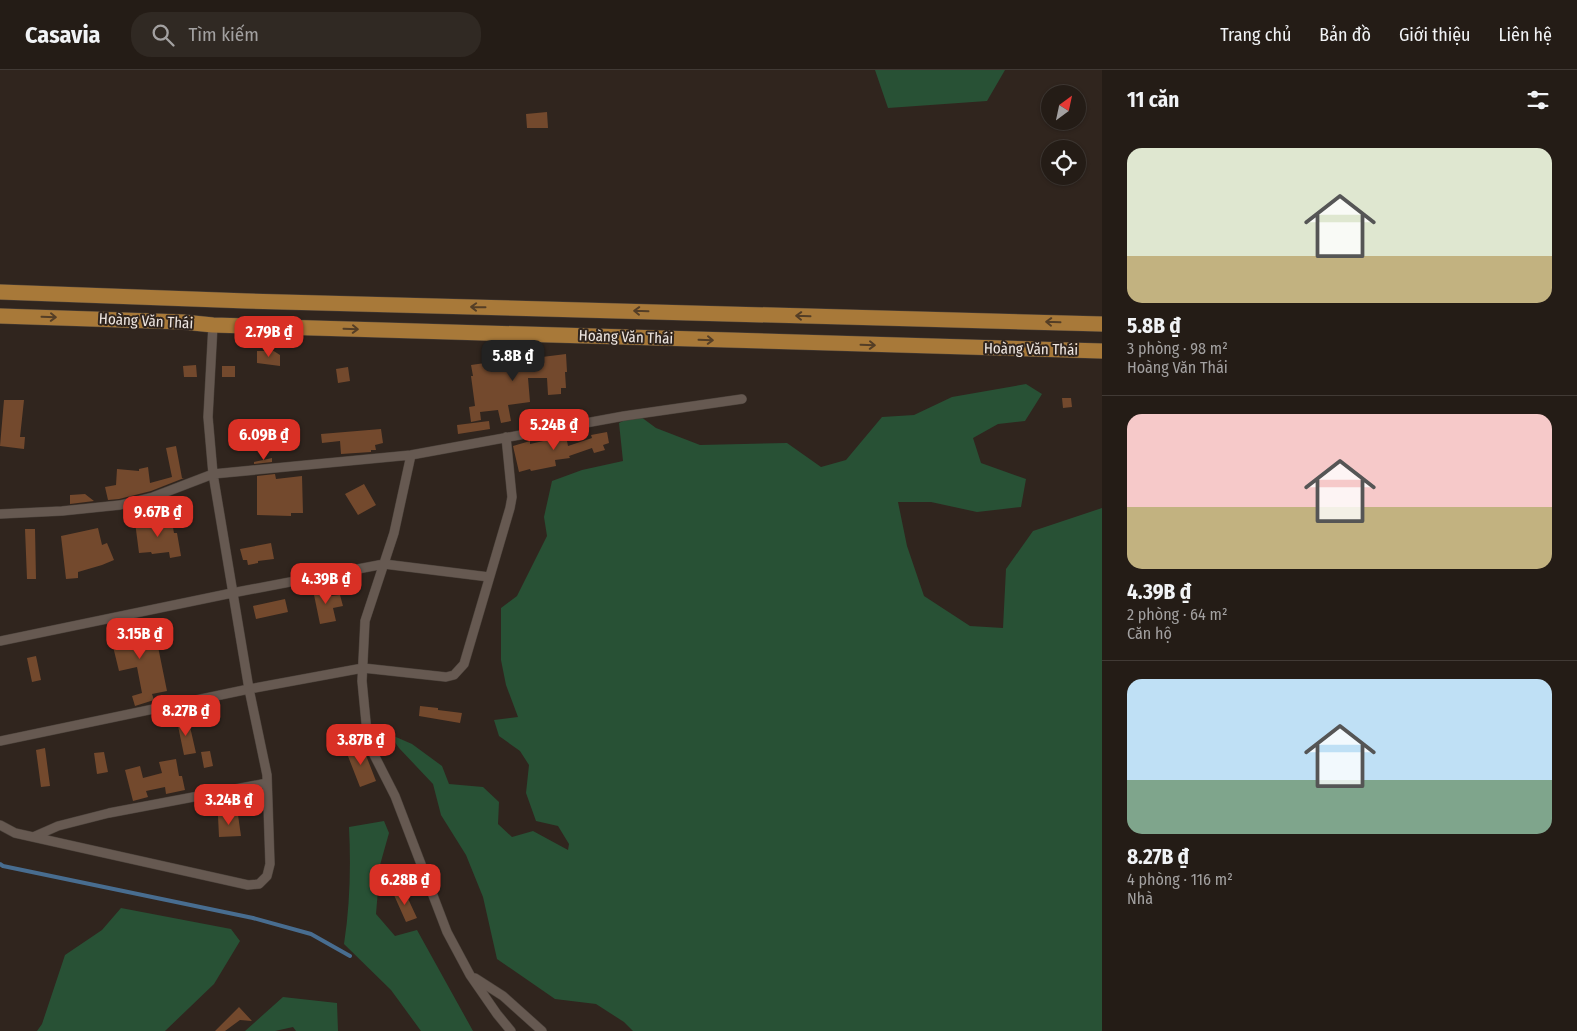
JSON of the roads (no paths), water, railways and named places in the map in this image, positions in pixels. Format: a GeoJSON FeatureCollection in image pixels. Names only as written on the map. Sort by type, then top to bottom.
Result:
{"type":"FeatureCollection","features":[{"type":"Feature","properties":{"kind":"main road","name":"Hoàng Văn Thái"},"geometry":{"type":"LineString","coordinates":[[0,292],[214,300],[1102,324]]}},
{"type":"Feature","properties":{"kind":"main road"},"geometry":{"type":"LineString","coordinates":[[213,325],[214,300]]}},
{"type":"Feature","properties":{"kind":"main road","name":"Hoàng Văn Thái"},"geometry":{"type":"LineString","coordinates":[[0,316],[183,322],[213,325],[1102,351]]}},
{"type":"Feature","properties":{"kind":"street"},"geometry":{"type":"LineString","coordinates":[[0,824],[15,833],[248,885],[259,884],[267,876],[270,864],[267,775],[249,689],[213,474],[208,417],[213,325]]}},
{"type":"Feature","properties":{"kind":"street"},"geometry":{"type":"LineString","coordinates":[[0,514],[62,511],[120,505],[153,497],[213,474],[411,455],[624,416],[742,399]]}},
{"type":"Feature","properties":{"kind":"street"},"geometry":{"type":"LineString","coordinates":[[0,741],[249,689],[363,668],[446,677],[454,675],[464,664],[488,577],[510,508],[512,497],[506,437]]}},
{"type":"Feature","properties":{"kind":"street"},"geometry":{"type":"LineString","coordinates":[[411,455],[394,533],[365,622],[362,681],[368,743],[395,796],[447,932],[470,975],[511,1031]]}},
{"type":"Feature","properties":{"kind":"street"},"geometry":{"type":"LineString","coordinates":[[0,641],[384,564],[488,577]]}},
{"type":"Feature","properties":{"kind":"street"},"geometry":{"type":"LineString","coordinates":[[33,837],[58,826],[109,813],[267,783]]}},
{"type":"Feature","properties":{"kind":"street"},"geometry":{"type":"LineString","coordinates":[[470,975],[503,996],[542,1031]]}},
{"type":"Feature","properties":{"kind":"waterway"},"geometry":{"type":"LineString","coordinates":[[0,864],[253,918],[311,934],[350,956]]}}]}
